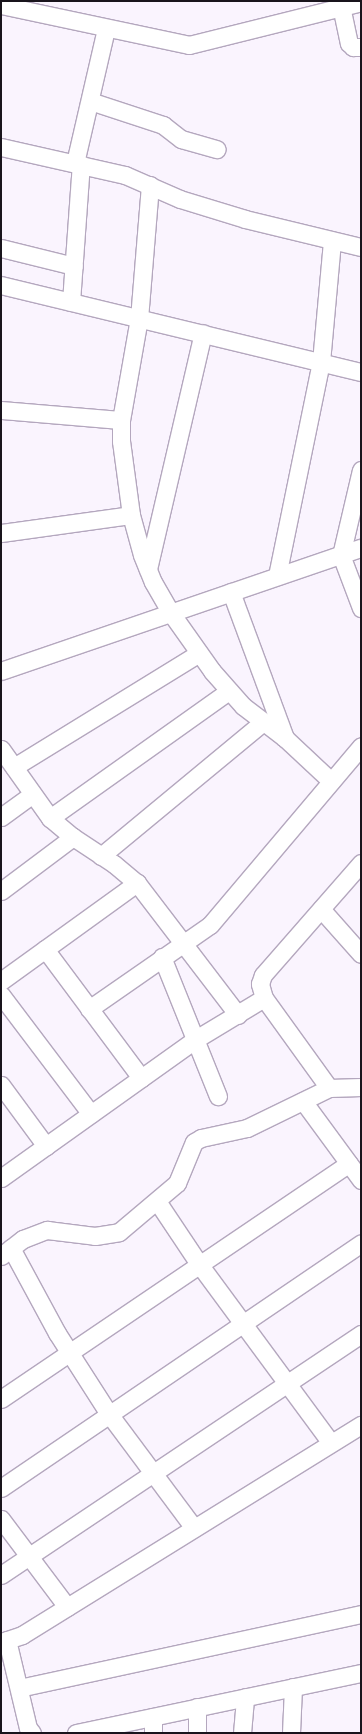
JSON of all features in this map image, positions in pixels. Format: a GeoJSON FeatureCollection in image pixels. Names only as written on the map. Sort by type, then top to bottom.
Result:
{"type":"FeatureCollection","features":[{"type":"Feature","properties":{"kind":"street"},"geometry":{"type":"LineString","coordinates":[[1,5],[106,29],[189,45],[361,2]]}},
{"type":"Feature","properties":{"kind":"street"},"geometry":{"type":"LineString","coordinates":[[341,6],[349,43],[353,47],[361,47]]}},
{"type":"Feature","properties":{"kind":"street"},"geometry":{"type":"LineString","coordinates":[[71,302],[78,163],[106,29]]}},
{"type":"Feature","properties":{"kind":"street"},"geometry":{"type":"LineString","coordinates":[[90,101],[163,125],[181,139],[217,150]]}},
{"type":"Feature","properties":{"kind":"street"},"geometry":{"type":"LineString","coordinates":[[1,147],[78,163],[125,175],[180,199],[245,219],[361,247]]}},
{"type":"Feature","properties":{"kind":"street"},"geometry":{"type":"LineString","coordinates":[[150,186],[139,318],[121,420],[121,441],[131,515],[148,569],[171,613],[199,653],[229,691],[332,781]]}},
{"type":"Feature","properties":{"kind":"street"},"geometry":{"type":"LineString","coordinates":[[277,576],[321,362],[332,240]]}},
{"type":"Feature","properties":{"kind":"street"},"geometry":{"type":"LineString","coordinates":[[1,248],[74,266]]}},
{"type":"Feature","properties":{"kind":"street"},"geometry":{"type":"LineString","coordinates":[[1,285],[361,372]]}},
{"type":"Feature","properties":{"kind":"street"},"geometry":{"type":"LineString","coordinates":[[148,569],[203,333]]}},
{"type":"Feature","properties":{"kind":"street"},"geometry":{"type":"LineString","coordinates":[[1,410],[121,420]]}},
{"type":"Feature","properties":{"kind":"street"},"geometry":{"type":"LineString","coordinates":[[361,470],[341,555],[361,608]]}},
{"type":"Feature","properties":{"kind":"street"},"geometry":{"type":"LineString","coordinates":[[1,533],[131,515]]}},
{"type":"Feature","properties":{"kind":"street"},"geometry":{"type":"LineString","coordinates":[[1,671],[361,548]]}},
{"type":"Feature","properties":{"kind":"street"},"geometry":{"type":"LineString","coordinates":[[231,592],[284,738]]}},
{"type":"Feature","properties":{"kind":"street"},"geometry":{"type":"LineString","coordinates":[[14,767],[199,653]]}},
{"type":"Feature","properties":{"kind":"street"},"geometry":{"type":"LineString","coordinates":[[50,818],[229,691]]}},
{"type":"Feature","properties":{"kind":"street"},"geometry":{"type":"LineString","coordinates":[[102,856],[263,722]]}},
{"type":"Feature","properties":{"kind":"street"},"geometry":{"type":"LineString","coordinates":[[89,1009],[162,957],[186,944],[210,925],[361,746]]}},
{"type":"Feature","properties":{"kind":"street"},"geometry":{"type":"LineString","coordinates":[[1,749],[50,818],[73,837],[102,856],[137,883],[186,944],[238,1015]]}},
{"type":"Feature","properties":{"kind":"street"},"geometry":{"type":"LineString","coordinates":[[1,817],[33,794]]}},
{"type":"Feature","properties":{"kind":"street"},"geometry":{"type":"LineString","coordinates":[[1,891],[73,837]]}},
{"type":"Feature","properties":{"kind":"street"},"geometry":{"type":"LineString","coordinates":[[329,1088],[264,998],[260,984],[263,975],[360,866]]}},
{"type":"Feature","properties":{"kind":"street"},"geometry":{"type":"LineString","coordinates":[[1,981],[137,883]]}},
{"type":"Feature","properties":{"kind":"street"},"geometry":{"type":"LineString","coordinates":[[321,909],[361,954]]}},
{"type":"Feature","properties":{"kind":"street"},"geometry":{"type":"LineString","coordinates":[[44,949],[141,1078]]}},
{"type":"Feature","properties":{"kind":"street"},"geometry":{"type":"LineString","coordinates":[[162,957],[218,1096]]}},
{"type":"Feature","properties":{"kind":"street"},"geometry":{"type":"LineString","coordinates":[[1,995],[91,1114]]}},
{"type":"Feature","properties":{"kind":"street"},"geometry":{"type":"LineString","coordinates":[[1,1178],[196,1039],[264,998]]}},
{"type":"Feature","properties":{"kind":"street"},"geometry":{"type":"LineString","coordinates":[[1,1085],[46,1146]]}},
{"type":"Feature","properties":{"kind":"street"},"geometry":{"type":"LineString","coordinates":[[194,1528],[109,1414],[6,1252],[34,1233],[47,1230],[95,1236],[119,1232],[157,1201],[181,1178],[188,1154],[194,1142],[201,1138],[246,1128],[329,1088],[361,1087]]}},
{"type":"Feature","properties":{"kind":"street"},"geometry":{"type":"LineString","coordinates":[[303,1101],[361,1180]]}},
{"type":"Feature","properties":{"kind":"street"},"geometry":{"type":"LineString","coordinates":[[1,1399],[349,1163]]}},
{"type":"Feature","properties":{"kind":"street"},"geometry":{"type":"LineString","coordinates":[[157,1201],[199,1264],[331,1443]]}},
{"type":"Feature","properties":{"kind":"street"},"geometry":{"type":"LineString","coordinates":[[1,1488],[361,1243]]}},
{"type":"Feature","properties":{"kind":"street"},"geometry":{"type":"LineString","coordinates":[[1,1575],[361,1334]]}},
{"type":"Feature","properties":{"kind":"street"},"geometry":{"type":"LineString","coordinates":[[32,1733],[28,1728],[19,1688],[4,1641],[22,1635],[361,1424]]}},
{"type":"Feature","properties":{"kind":"street"},"geometry":{"type":"LineString","coordinates":[[1,1519],[67,1607]]}},
{"type":"Feature","properties":{"kind":"street"},"geometry":{"type":"LineString","coordinates":[[19,1688],[361,1614]]}},
{"type":"Feature","properties":{"kind":"street"},"geometry":{"type":"LineString","coordinates":[[76,1733],[153,1725],[197,1707],[361,1673]]}},
{"type":"Feature","properties":{"kind":"street"},"geometry":{"type":"LineString","coordinates":[[291,1733],[293,1687]]}},
{"type":"Feature","properties":{"kind":"street"},"geometry":{"type":"LineString","coordinates":[[242,1733],[245,1698]]}},
{"type":"Feature","properties":{"kind":"street"},"geometry":{"type":"LineString","coordinates":[[197,1707],[197,1733]]}}]}
